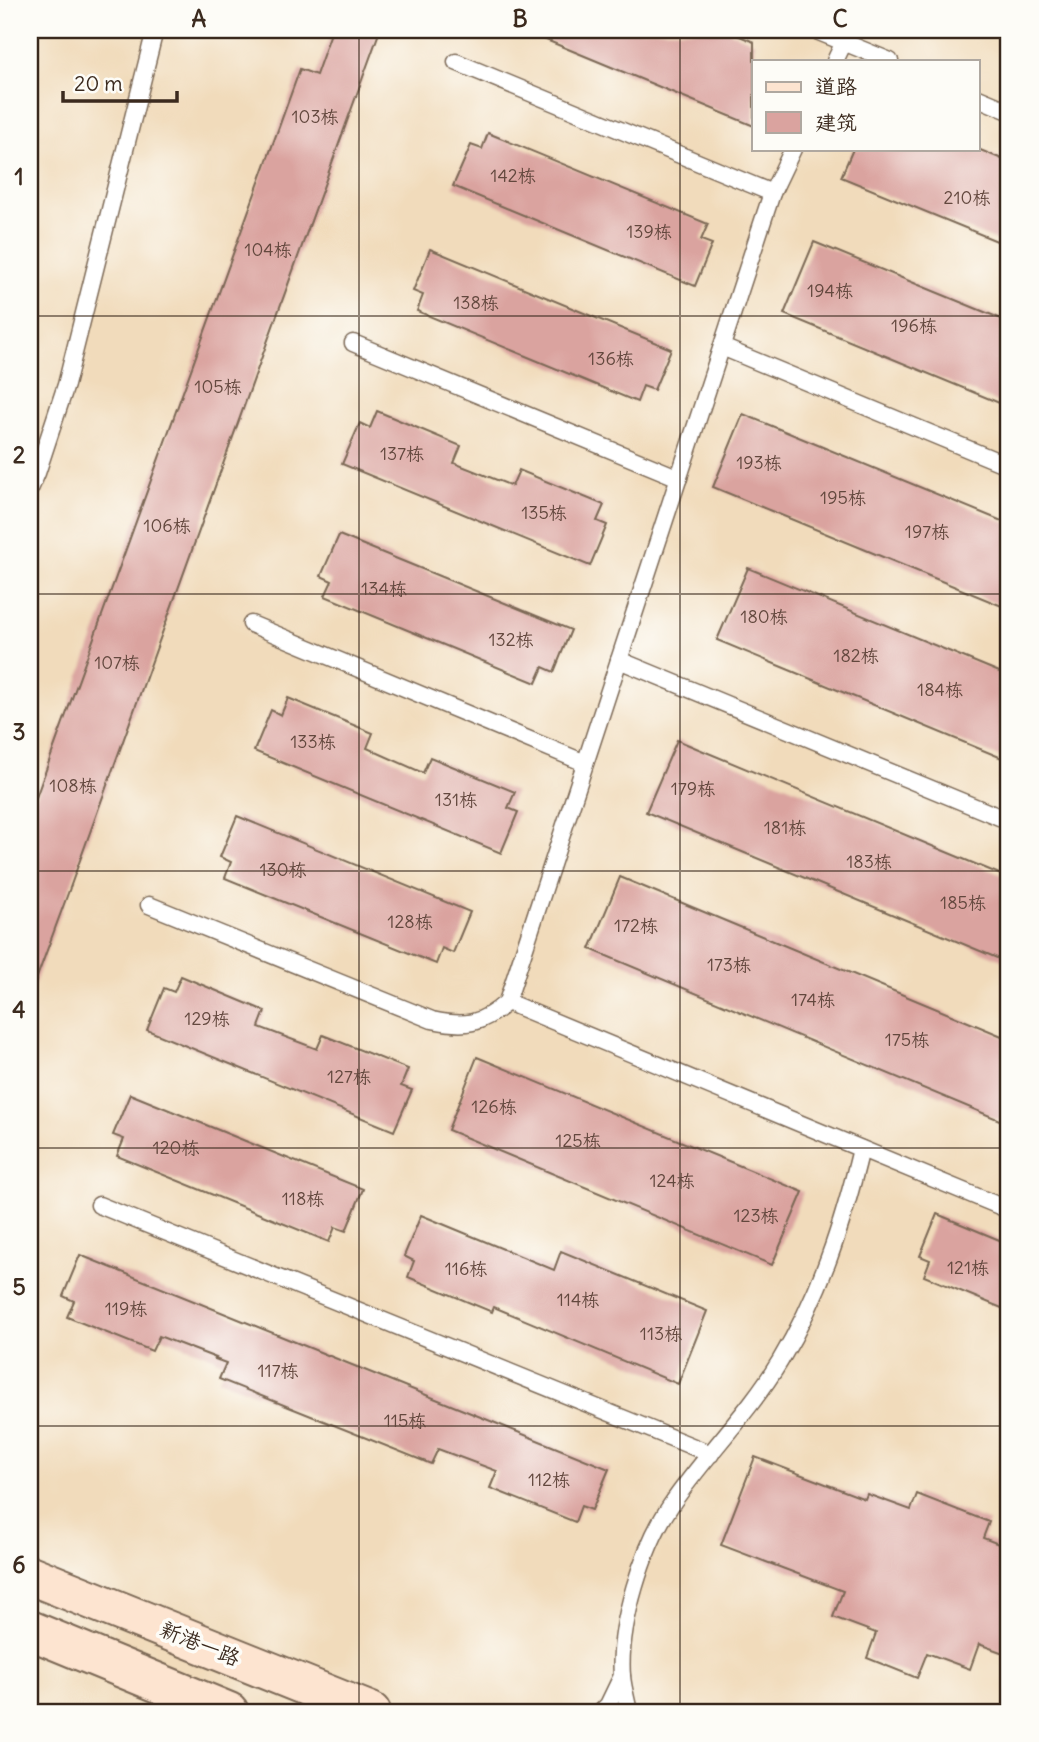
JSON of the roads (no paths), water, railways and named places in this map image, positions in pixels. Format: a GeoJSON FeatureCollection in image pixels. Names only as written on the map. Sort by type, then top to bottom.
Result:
{"type":"FeatureCollection","features":[{"type":"Feature","properties":{"kind":"street","name":"新港一路"},"geometry":{"type":"LineString","coordinates":[[30,1575],[371,1712]]}},
{"type":"Feature","properties":{"kind":"street"},"geometry":{"type":"LineString","coordinates":[[30,1630],[229,1712]]}},
{"type":"Feature","properties":{"kind":"lane"},"geometry":{"type":"LineString","coordinates":[[30,489],[66,385],[155,30]]}},
{"type":"Feature","properties":{"kind":"lane"},"geometry":{"type":"LineString","coordinates":[[814,30],[888,60]]}},
{"type":"Feature","properties":{"kind":"lane"},"geometry":{"type":"LineString","coordinates":[[835,60],[844,42]]}},
{"type":"Feature","properties":{"kind":"lane"},"geometry":{"type":"LineString","coordinates":[[456,62],[772,193]]}},
{"type":"Feature","properties":{"kind":"lane"},"geometry":{"type":"LineString","coordinates":[[979,97],[1009,111]]}},
{"type":"Feature","properties":{"kind":"lane"},"geometry":{"type":"LineString","coordinates":[[149,905],[432,1020],[452,1025],[472,1024],[491,1016],[507,1002],[772,193],[793,150]]}},
{"type":"Feature","properties":{"kind":"lane"},"geometry":{"type":"LineString","coordinates":[[353,343],[679,478]]}},
{"type":"Feature","properties":{"kind":"lane"},"geometry":{"type":"LineString","coordinates":[[722,347],[1009,466]]}},
{"type":"Feature","properties":{"kind":"lane"},"geometry":{"type":"LineString","coordinates":[[251,624],[585,763]]}},
{"type":"Feature","properties":{"kind":"lane"},"geometry":{"type":"LineString","coordinates":[[619,660],[1009,821]]}},
{"type":"Feature","properties":{"kind":"lane"},"geometry":{"type":"LineString","coordinates":[[507,1002],[1009,1210]]}},
{"type":"Feature","properties":{"kind":"lane"},"geometry":{"type":"LineString","coordinates":[[629,1712],[622,1676],[624,1629],[641,1566],[670,1506],[747,1410],[780,1362],[807,1312],[834,1248],[848,1205],[861,1149]]}},
{"type":"Feature","properties":{"kind":"lane"},"geometry":{"type":"LineString","coordinates":[[99,1206],[712,1454]]}},
{"type":"Feature","properties":{"kind":"lane"},"geometry":{"type":"LineString","coordinates":[[601,1712],[608,1705],[622,1676]]}}]}
